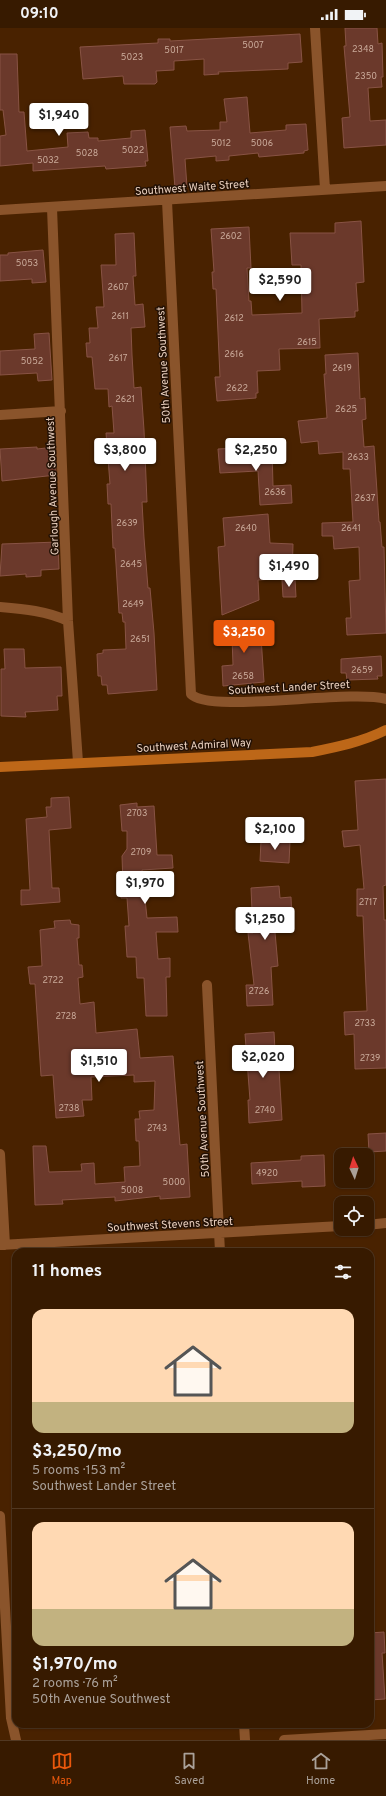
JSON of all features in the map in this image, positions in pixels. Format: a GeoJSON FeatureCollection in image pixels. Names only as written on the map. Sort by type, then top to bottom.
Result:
{"type":"FeatureCollection","features":[{"type":"Feature","properties":{"kind":"main road","name":"Southwest Admiral Way"},"geometry":{"type":"LineString","coordinates":[[0,767],[78,762],[312,752],[344,746],[373,737],[386,730]]}},
{"type":"Feature","properties":{"kind":"street"},"geometry":{"type":"LineString","coordinates":[[315,28],[325,190]]}},
{"type":"Feature","properties":{"kind":"street","name":"Southwest Waite Street"},"geometry":{"type":"LineString","coordinates":[[0,210],[52,208],[386,186]]}},
{"type":"Feature","properties":{"kind":"street","name":"50th Avenue Southwest"},"geometry":{"type":"LineString","coordinates":[[167,200],[190,688],[193,696]]}},
{"type":"Feature","properties":{"kind":"street","name":"Garlough Avenue Southwest"},"geometry":{"type":"LineString","coordinates":[[52,208],[68,621],[78,762]]}},
{"type":"Feature","properties":{"kind":"street"},"geometry":{"type":"LineString","coordinates":[[0,415],[61,411]]}},
{"type":"Feature","properties":{"kind":"street"},"geometry":{"type":"LineString","coordinates":[[0,607],[37,611],[56,615],[68,621]]}},
{"type":"Feature","properties":{"kind":"street","name":"Southwest Lander Street"},"geometry":{"type":"LineString","coordinates":[[193,696],[223,702],[354,695],[386,699]]}},
{"type":"Feature","properties":{"kind":"street","name":"50th Avenue Southwest"},"geometry":{"type":"LineString","coordinates":[[207,985],[220,1248]]}},
{"type":"Feature","properties":{"kind":"street"},"geometry":{"type":"LineString","coordinates":[[0,1154],[2,1245]]}},
{"type":"Feature","properties":{"kind":"street"},"geometry":{"type":"LineString","coordinates":[[374,1224],[386,1224]]}},
{"type":"Feature","properties":{"kind":"street","name":"Southwest Stevens Street"},"geometry":{"type":"LineString","coordinates":[[2,1245],[334,1226]]}},
{"type":"Feature","properties":{"kind":"street"},"geometry":{"type":"LineString","coordinates":[[0,1516],[12,1722]]}},
{"type":"Feature","properties":{"kind":"street"},"geometry":{"type":"LineString","coordinates":[[13,1728],[16,1740]]}},
{"type":"Feature","properties":{"kind":"street"},"geometry":{"type":"LineString","coordinates":[[244,1728],[245,1740]]}},
{"type":"Feature","properties":{"kind":"street"},"geometry":{"type":"LineString","coordinates":[[284,1740],[386,1734]]}},
{"type":"Feature","properties":{"kind":"building"},"geometry":{"type":"Polygon","coordinates":[[[345,28],[377,28],[378,44],[382,43],[383,77],[381,77],[382,87],[368,88],[370,121],[386,120],[386,145],[344,148],[342,118],[350,117],[344,46],[346,46],[345,28]]]}},
{"type":"Feature","properties":{"kind":"building"},"geometry":{"type":"Polygon","coordinates":[[[300,34],[302,62],[288,63],[288,69],[218,72],[219,74],[204,75],[204,59],[174,61],[174,70],[156,71],[157,82],[155,84],[124,84],[123,76],[83,79],[80,47],[158,43],[158,39],[170,39],[170,41],[300,34]]]}},
{"type":"Feature","properties":{"kind":"building"},"geometry":{"type":"Polygon","coordinates":[[[0,54],[17,54],[19,112],[24,112],[27,151],[68,147],[67,133],[88,132],[89,138],[98,138],[98,141],[131,138],[131,131],[145,130],[148,161],[145,161],[146,166],[106,169],[105,166],[33,171],[33,163],[0,166],[0,136],[6,135],[3,110],[0,110],[0,54]]]}},
{"type":"Feature","properties":{"kind":"building"},"geometry":{"type":"Polygon","coordinates":[[[247,97],[250,133],[286,130],[286,125],[306,124],[308,150],[304,151],[304,153],[259,157],[258,153],[229,156],[229,160],[216,161],[216,156],[185,159],[187,187],[175,188],[170,127],[186,126],[187,131],[220,130],[220,122],[227,122],[224,99],[247,97]]]}},
{"type":"Feature","properties":{"kind":"building"},"geometry":{"type":"Polygon","coordinates":[[[361,221],[364,282],[356,283],[358,311],[355,311],[355,317],[319,319],[320,348],[279,349],[280,370],[257,371],[258,393],[256,393],[256,398],[217,401],[215,377],[220,377],[216,289],[213,289],[212,272],[214,272],[211,229],[249,227],[251,268],[247,268],[249,301],[251,301],[252,315],[302,313],[301,265],[292,265],[290,233],[335,233],[335,223],[361,221]]]}},
{"type":"Feature","properties":{"kind":"building"},"geometry":{"type":"Polygon","coordinates":[[[134,233],[136,276],[133,276],[135,305],[143,304],[145,327],[131,328],[132,355],[134,388],[141,387],[147,502],[142,502],[148,588],[150,588],[154,633],[157,690],[108,694],[107,685],[102,685],[101,676],[98,676],[97,654],[103,653],[103,650],[126,649],[125,622],[123,622],[122,613],[119,613],[115,548],[113,548],[111,504],[108,504],[107,484],[110,484],[106,433],[114,433],[112,406],[109,407],[108,389],[95,389],[92,357],[87,357],[86,343],[90,343],[89,328],[98,328],[96,307],[104,307],[101,265],[116,265],[115,234],[134,233]]]}},
{"type":"Feature","properties":{"kind":"building"},"geometry":{"type":"Polygon","coordinates":[[[43,250],[46,282],[32,283],[32,279],[0,281],[0,255],[43,250]]]}},
{"type":"Feature","properties":{"kind":"building"},"geometry":{"type":"Polygon","coordinates":[[[49,333],[52,380],[38,381],[37,373],[0,375],[0,351],[35,349],[34,334],[49,333]]]}},
{"type":"Feature","properties":{"kind":"building"},"geometry":{"type":"Polygon","coordinates":[[[358,353],[360,399],[365,398],[366,419],[362,420],[364,447],[374,446],[379,522],[382,547],[384,547],[386,633],[347,635],[346,618],[351,618],[349,581],[360,580],[359,547],[334,549],[333,536],[322,536],[322,523],[353,522],[350,469],[343,469],[343,452],[319,454],[318,441],[301,443],[298,421],[327,418],[324,374],[326,374],[325,355],[358,353]]]}},
{"type":"Feature","properties":{"kind":"building"},"geometry":{"type":"Polygon","coordinates":[[[37,447],[37,449],[55,447],[56,475],[2,481],[0,449],[37,447]]]}},
{"type":"Feature","properties":{"kind":"building"},"geometry":{"type":"Polygon","coordinates":[[[254,447],[254,450],[272,449],[273,486],[291,485],[292,503],[260,505],[258,471],[220,473],[218,449],[254,447]]]}},
{"type":"Feature","properties":{"kind":"building"},"geometry":{"type":"Polygon","coordinates":[[[268,514],[270,543],[293,544],[292,578],[258,580],[259,600],[222,615],[218,547],[225,546],[223,518],[268,514]]]}},
{"type":"Feature","properties":{"kind":"building"},"geometry":{"type":"Polygon","coordinates":[[[58,542],[59,569],[41,570],[41,576],[26,577],[26,574],[0,576],[2,544],[58,542]]]}},
{"type":"Feature","properties":{"kind":"building"},"geometry":{"type":"Polygon","coordinates":[[[295,579],[296,597],[283,597],[282,580],[295,579]]]}},
{"type":"Feature","properties":{"kind":"building"},"geometry":{"type":"Polygon","coordinates":[[[260,622],[264,682],[223,686],[222,666],[233,665],[232,637],[223,637],[222,624],[260,622]]]}},
{"type":"Feature","properties":{"kind":"building"},"geometry":{"type":"Polygon","coordinates":[[[4,649],[24,649],[25,668],[61,667],[62,696],[57,696],[58,710],[25,712],[26,717],[1,716],[1,669],[5,669],[4,649]]]}},
{"type":"Feature","properties":{"kind":"building"},"geometry":{"type":"Polygon","coordinates":[[[381,656],[382,676],[377,676],[378,679],[347,680],[346,673],[341,673],[341,659],[381,656]]]}},
{"type":"Feature","properties":{"kind":"building"},"geometry":{"type":"Polygon","coordinates":[[[386,779],[386,885],[383,886],[384,920],[386,920],[386,1068],[355,1069],[354,1034],[345,1035],[344,1012],[367,1011],[363,916],[357,916],[357,889],[364,889],[360,845],[344,847],[342,831],[358,830],[355,781],[386,779]]]}},
{"type":"Feature","properties":{"kind":"building"},"geometry":{"type":"Polygon","coordinates":[[[69,797],[71,828],[49,830],[52,888],[59,888],[60,902],[21,905],[21,890],[30,890],[26,819],[47,817],[46,807],[51,807],[51,798],[69,797]]]}},
{"type":"Feature","properties":{"kind":"building"},"geometry":{"type":"Polygon","coordinates":[[[137,803],[137,807],[154,806],[157,855],[172,855],[173,868],[142,870],[147,918],[177,917],[178,932],[156,932],[158,959],[170,958],[170,977],[166,977],[167,1016],[146,1016],[144,978],[137,978],[136,957],[127,957],[125,926],[129,926],[127,898],[121,898],[121,885],[123,885],[122,856],[127,849],[127,831],[122,831],[120,805],[137,803]]]}},
{"type":"Feature","properties":{"kind":"building"},"geometry":{"type":"Polygon","coordinates":[[[261,841],[290,841],[289,863],[260,861],[261,841]]]}},
{"type":"Feature","properties":{"kind":"building"},"geometry":{"type":"Polygon","coordinates":[[[279,886],[280,898],[291,897],[292,920],[274,921],[278,966],[271,967],[273,1005],[247,1006],[246,985],[254,985],[248,933],[253,933],[251,888],[279,886]]]}},
{"type":"Feature","properties":{"kind":"building"},"geometry":{"type":"Polygon","coordinates":[[[70,920],[71,924],[79,925],[79,938],[77,938],[79,965],[82,965],[83,977],[78,978],[80,1004],[94,1002],[96,1033],[137,1029],[140,1058],[173,1056],[180,1145],[187,1144],[190,1197],[160,1199],[160,1196],[115,1201],[115,1197],[62,1200],[63,1204],[35,1205],[33,1146],[46,1146],[49,1172],[82,1171],[81,1164],[94,1163],[95,1184],[125,1182],[124,1167],[140,1166],[139,1141],[136,1141],[135,1119],[140,1119],[139,1111],[154,1110],[155,1081],[134,1082],[134,1075],[91,1077],[92,1100],[82,1100],[84,1116],[56,1118],[53,1075],[41,1076],[35,984],[30,984],[28,967],[42,966],[40,930],[55,928],[54,921],[70,920]]]}},
{"type":"Feature","properties":{"kind":"building"},"geometry":{"type":"Polygon","coordinates":[[[274,1032],[276,1069],[279,1069],[282,1120],[249,1123],[248,1100],[250,1100],[245,1034],[274,1032]]]}},
{"type":"Feature","properties":{"kind":"building"},"geometry":{"type":"Polygon","coordinates":[[[386,1133],[386,1151],[374,1152],[374,1148],[369,1148],[368,1134],[386,1133]]]}},
{"type":"Feature","properties":{"kind":"building"},"geometry":{"type":"Polygon","coordinates":[[[324,1155],[325,1186],[302,1187],[302,1181],[252,1184],[251,1163],[301,1160],[301,1156],[324,1155]]]}},
{"type":"Feature","properties":{"kind":"building"},"geometry":{"type":"Polygon","coordinates":[[[384,1632],[385,1653],[382,1653],[385,1699],[374,1700],[374,1633],[384,1632]]]}}]}
